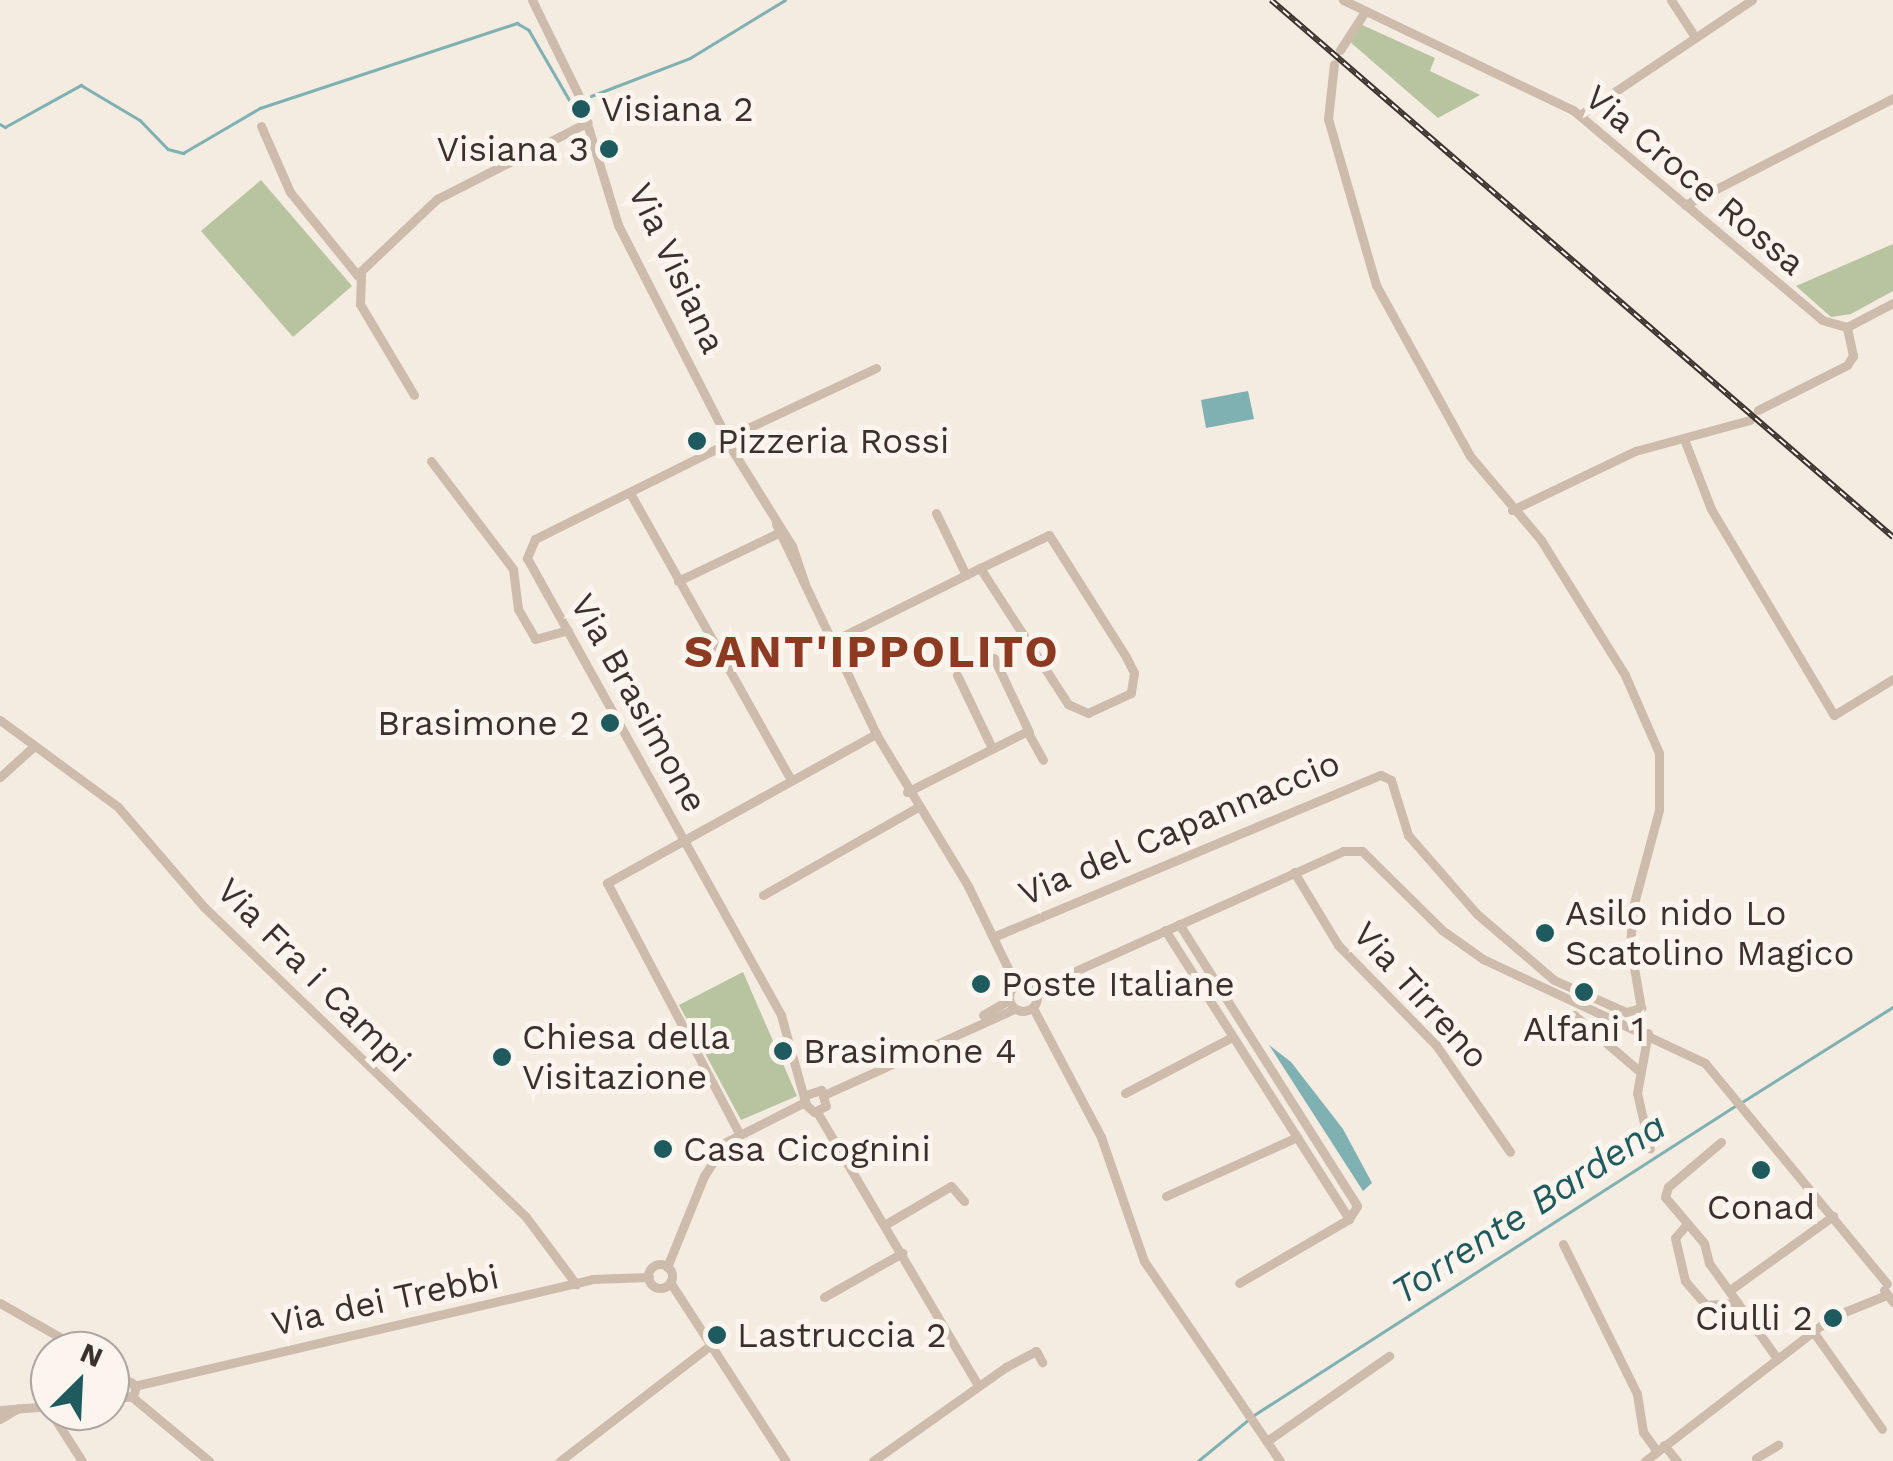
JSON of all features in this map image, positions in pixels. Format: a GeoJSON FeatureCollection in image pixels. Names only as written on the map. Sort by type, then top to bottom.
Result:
{"type":"FeatureCollection","features":[{"type":"Feature","properties":{"kind":"street","name":"Via Visiana"},"geometry":{"type":"LineString","coordinates":[[532,0],[588,122],[618,226],[729,435]]}},
{"type":"Feature","properties":{"kind":"street","name":"Via Croce Rossa"},"geometry":{"type":"LineString","coordinates":[[1343,0],[1580,116],[1822,320],[1847,327]]}},
{"type":"Feature","properties":{"kind":"street"},"geometry":{"type":"LineString","coordinates":[[1671,0],[1694,37]]}},
{"type":"Feature","properties":{"kind":"street"},"geometry":{"type":"LineString","coordinates":[[1580,116],[1752,0]]}},
{"type":"Feature","properties":{"kind":"street"},"geometry":{"type":"LineString","coordinates":[[1340,50],[1364,13]]}},
{"type":"Feature","properties":{"kind":"street"},"geometry":{"type":"LineString","coordinates":[[1334,64],[1328,119],[1376,285],[1470,456],[1512,510],[1586,471],[1750,420]]}},
{"type":"Feature","properties":{"kind":"street"},"geometry":{"type":"LineString","coordinates":[[1685,205],[1893,98]]}},
{"type":"Feature","properties":{"kind":"street"},"geometry":{"type":"LineString","coordinates":[[358,276],[436,199],[588,122]]}},
{"type":"Feature","properties":{"kind":"street"},"geometry":{"type":"LineString","coordinates":[[262,126],[290,192],[358,276],[360,304],[414,395]]}},
{"type":"Feature","properties":{"kind":"street"},"geometry":{"type":"LineString","coordinates":[[1758,410],[1847,365],[1854,352],[1847,327],[1893,302]]}},
{"type":"Feature","properties":{"kind":"street"},"geometry":{"type":"LineString","coordinates":[[876,368],[729,435],[726,447],[805,584],[907,792],[993,936],[1016,985],[1011,1004]]}},
{"type":"Feature","properties":{"kind":"street"},"geometry":{"type":"LineString","coordinates":[[1684,439],[1711,509],[1834,715],[1893,679]]}},
{"type":"Feature","properties":{"kind":"street","name":"Via Brasimone"},"geometry":{"type":"LineString","coordinates":[[726,447],[528,547],[529,562],[781,1015],[803,1080],[978,1385]]}},
{"type":"Feature","properties":{"kind":"street"},"geometry":{"type":"LineString","coordinates":[[431,461],[513,569],[518,609],[535,639],[568,630]]}},
{"type":"Feature","properties":{"kind":"street"},"geometry":{"type":"LineString","coordinates":[[630,493],[791,780]]}},
{"type":"Feature","properties":{"kind":"street","name":"Via del Capannaccio"},"geometry":{"type":"LineString","coordinates":[[993,936],[1380,775],[1391,780],[1417,848],[1477,914],[1554,980],[1638,1013],[1630,944],[1659,810],[1659,753],[1624,675],[1541,540],[1512,510]]}},
{"type":"Feature","properties":{"kind":"street"},"geometry":{"type":"LineString","coordinates":[[936,513],[966,576]]}},
{"type":"Feature","properties":{"kind":"street"},"geometry":{"type":"LineString","coordinates":[[678,581],[776,529]]}},
{"type":"Feature","properties":{"kind":"street"},"geometry":{"type":"LineString","coordinates":[[833,642],[980,568],[1049,535],[1134,673],[1131,693],[1121,701],[1088,713],[1068,704],[980,568]]}},
{"type":"Feature","properties":{"kind":"street"},"geometry":{"type":"LineString","coordinates":[[994,658],[1042,760]]}},
{"type":"Feature","properties":{"kind":"street"},"geometry":{"type":"LineString","coordinates":[[957,676],[992,748]]}},
{"type":"Feature","properties":{"kind":"street","name":"Via Fra i Campi"},"geometry":{"type":"LineString","coordinates":[[0,720],[32,748],[118,807],[204,907],[526,1217],[576,1284]]}},
{"type":"Feature","properties":{"kind":"street"},"geometry":{"type":"LineString","coordinates":[[907,792],[1030,732]]}},
{"type":"Feature","properties":{"kind":"street"},"geometry":{"type":"LineString","coordinates":[[740,1135],[606,890],[609,880],[876,734]]}},
{"type":"Feature","properties":{"kind":"street"},"geometry":{"type":"LineString","coordinates":[[0,777],[32,748]]}},
{"type":"Feature","properties":{"kind":"street"},"geometry":{"type":"LineString","coordinates":[[764,895],[916,808]]}},
{"type":"Feature","properties":{"kind":"street"},"geometry":{"type":"LineString","coordinates":[[1016,985],[1035,989],[1346,850],[1367,853],[1427,916],[1483,959],[1697,1056],[1890,1284],[1888,1299],[1812,1330],[1645,1461]]}},
{"type":"Feature","properties":{"kind":"street","name":"Via Tirreno"},"geometry":{"type":"LineString","coordinates":[[1294,872],[1338,945],[1436,1045],[1510,1152]]}},
{"type":"Feature","properties":{"kind":"street"},"geometry":{"type":"LineString","coordinates":[[1179,924],[1357,1205],[1349,1219],[1238,1283]]}},
{"type":"Feature","properties":{"kind":"street"},"geometry":{"type":"LineString","coordinates":[[1165,930],[1349,1219]]}},
{"type":"Feature","properties":{"kind":"street"},"geometry":{"type":"LineString","coordinates":[[1035,989],[1033,1008],[1101,1137],[1144,1261],[1280,1461]]}},
{"type":"Feature","properties":{"kind":"street"},"geometry":{"type":"LineString","coordinates":[[786,1461],[670,1282],[667,1266],[704,1176],[726,1142],[1011,1004],[1033,1008]]}},
{"type":"Feature","properties":{"kind":"street"},"geometry":{"type":"LineString","coordinates":[[1574,1014],[1638,1070]]}},
{"type":"Feature","properties":{"kind":"street"},"geometry":{"type":"LineString","coordinates":[[1648,1033],[1638,1070],[1650,1149]]}},
{"type":"Feature","properties":{"kind":"street"},"geometry":{"type":"LineString","coordinates":[[1126,1093],[1232,1037]]}},
{"type":"Feature","properties":{"kind":"street"},"geometry":{"type":"LineString","coordinates":[[1166,1196],[1296,1136]]}},
{"type":"Feature","properties":{"kind":"street"},"geometry":{"type":"LineString","coordinates":[[1722,1142],[1666,1190],[1776,1356]]}},
{"type":"Feature","properties":{"kind":"street"},"geometry":{"type":"LineString","coordinates":[[886,1224],[951,1186],[964,1201]]}},
{"type":"Feature","properties":{"kind":"street"},"geometry":{"type":"LineString","coordinates":[[1730,1290],[1832,1216]]}},
{"type":"Feature","properties":{"kind":"street"},"geometry":{"type":"LineString","coordinates":[[1688,1224],[1675,1238],[1685,1280],[1706,1305],[1738,1303]]}},
{"type":"Feature","properties":{"kind":"street"},"geometry":{"type":"LineString","coordinates":[[1564,1244],[1638,1394],[1644,1432],[1676,1461]]}},
{"type":"Feature","properties":{"kind":"street"},"geometry":{"type":"LineString","coordinates":[[824,1298],[902,1252]]}},
{"type":"Feature","properties":{"kind":"street"},"geometry":{"type":"LineString","coordinates":[[667,1266],[654,1266],[649,1277],[658,1287],[670,1282]]}},
{"type":"Feature","properties":{"kind":"street","name":"Via dei Trebbi"},"geometry":{"type":"LineString","coordinates":[[133,1391],[576,1284],[649,1277]]}},
{"type":"Feature","properties":{"kind":"street"},"geometry":{"type":"LineString","coordinates":[[0,1304],[48,1331]]}},
{"type":"Feature","properties":{"kind":"street"},"geometry":{"type":"LineString","coordinates":[[1812,1330],[1882,1430]]}},
{"type":"Feature","properties":{"kind":"street"},"geometry":{"type":"LineString","coordinates":[[560,1461],[712,1344]]}},
{"type":"Feature","properties":{"kind":"street"},"geometry":{"type":"LineString","coordinates":[[873,1461],[978,1385],[1036,1351],[1042,1362]]}},
{"type":"Feature","properties":{"kind":"street"},"geometry":{"type":"LineString","coordinates":[[1267,1441],[1389,1356]]}},
{"type":"Feature","properties":{"kind":"street"},"geometry":{"type":"LineString","coordinates":[[133,1391],[209,1461]]}},
{"type":"Feature","properties":{"kind":"street"},"geometry":{"type":"LineString","coordinates":[[0,1419],[18,1408]]}},
{"type":"Feature","properties":{"kind":"street"},"geometry":{"type":"LineString","coordinates":[[0,1410],[30,1408]]}},
{"type":"Feature","properties":{"kind":"street"},"geometry":{"type":"LineString","coordinates":[[63,1431],[82,1461]]}},
{"type":"Feature","properties":{"kind":"street"},"geometry":{"type":"LineString","coordinates":[[1754,1460],[1778,1445]]}},
{"type":"Feature","properties":{"kind":"green space"},"geometry":{"type":"Polygon","coordinates":[[[1360,24],[1435,58],[1430,71],[1480,95],[1438,118],[1349,41],[1360,24]]]}},
{"type":"Feature","properties":{"kind":"green space"},"geometry":{"type":"Polygon","coordinates":[[[261,180],[352,286],[293,337],[201,231],[261,180]]]}},
{"type":"Feature","properties":{"kind":"green space"},"geometry":{"type":"Polygon","coordinates":[[[1893,244],[1893,291],[1851,314],[1831,317],[1796,286],[1893,244]]]}},
{"type":"Feature","properties":{"kind":"green space"},"geometry":{"type":"Polygon","coordinates":[[[743,972],[797,1096],[741,1120],[679,1005],[743,972]]]}},
{"type":"Feature","properties":{"kind":"water"},"geometry":{"type":"Polygon","coordinates":[[[1248,391],[1254,419],[1206,428],[1201,400],[1248,391]]]}},
{"type":"Feature","properties":{"kind":"water"},"geometry":{"type":"Polygon","coordinates":[[[1269,1045],[1291,1062],[1343,1129],[1372,1183],[1363,1191],[1269,1045]]]}},
{"type":"Feature","properties":{"kind":"waterway"},"geometry":{"type":"LineString","coordinates":[[591,96],[690,58],[785,0]]}},
{"type":"Feature","properties":{"kind":"waterway"},"geometry":{"type":"LineString","coordinates":[[0,124],[5,127],[81,85],[140,120],[168,149],[183,153],[260,108],[517,23],[529,30],[570,101]]}},
{"type":"Feature","properties":{"kind":"waterway","name":"Torrente Bardena"},"geometry":{"type":"LineString","coordinates":[[1742,1102],[1893,1007]]}},
{"type":"Feature","properties":{"kind":"waterway","name":"Torrente Bardena"},"geometry":{"type":"LineString","coordinates":[[1254,1415],[1735,1106]]}},
{"type":"Feature","properties":{"kind":"waterway","name":"Torrente Bardena"},"geometry":{"type":"LineString","coordinates":[[1198,1461],[1248,1420]]}},
{"type":"Feature","properties":{"kind":"railway"},"geometry":{"type":"LineString","coordinates":[[1271,0],[1893,537]]}},
{"type":"Feature","properties":{"kind":"place","name":"Visiana 2"},"geometry":{"type":"Point","coordinates":[581,109]}},
{"type":"Feature","properties":{"kind":"place","name":"Visiana 3"},"geometry":{"type":"Point","coordinates":[609,149]}},
{"type":"Feature","properties":{"kind":"place","name":"Pizzeria Rossi"},"geometry":{"type":"Point","coordinates":[697,441]}},
{"type":"Feature","properties":{"kind":"place","name":"Brasimone 2"},"geometry":{"type":"Point","coordinates":[610,723]}},
{"type":"Feature","properties":{"kind":"place","name":"Asilo nido Lo Scatolino Magico"},"geometry":{"type":"Point","coordinates":[1545,933]}},
{"type":"Feature","properties":{"kind":"place","name":"Poste Italiane"},"geometry":{"type":"Point","coordinates":[981,984]}},
{"type":"Feature","properties":{"kind":"place","name":"Alfani 1"},"geometry":{"type":"Point","coordinates":[1584,992]}},
{"type":"Feature","properties":{"kind":"place","name":"Brasimone 4"},"geometry":{"type":"Point","coordinates":[783,1051]}},
{"type":"Feature","properties":{"kind":"place","name":"Chiesa della Visitazione"},"geometry":{"type":"Point","coordinates":[502,1057]}},
{"type":"Feature","properties":{"kind":"place","name":"Casa Cicognini"},"geometry":{"type":"Point","coordinates":[663,1149]}},
{"type":"Feature","properties":{"kind":"place","name":"Conad"},"geometry":{"type":"Point","coordinates":[1761,1170]}},
{"type":"Feature","properties":{"kind":"place","name":"Ciulli 2"},"geometry":{"type":"Point","coordinates":[1833,1318]}},
{"type":"Feature","properties":{"kind":"place","name":"Lastruccia 2"},"geometry":{"type":"Point","coordinates":[717,1335]}},
{"type":"Feature","properties":{"kind":"district","name":"SANT'IPPOLITO"},"geometry":{"type":"Point","coordinates":[872,652]}}]}
